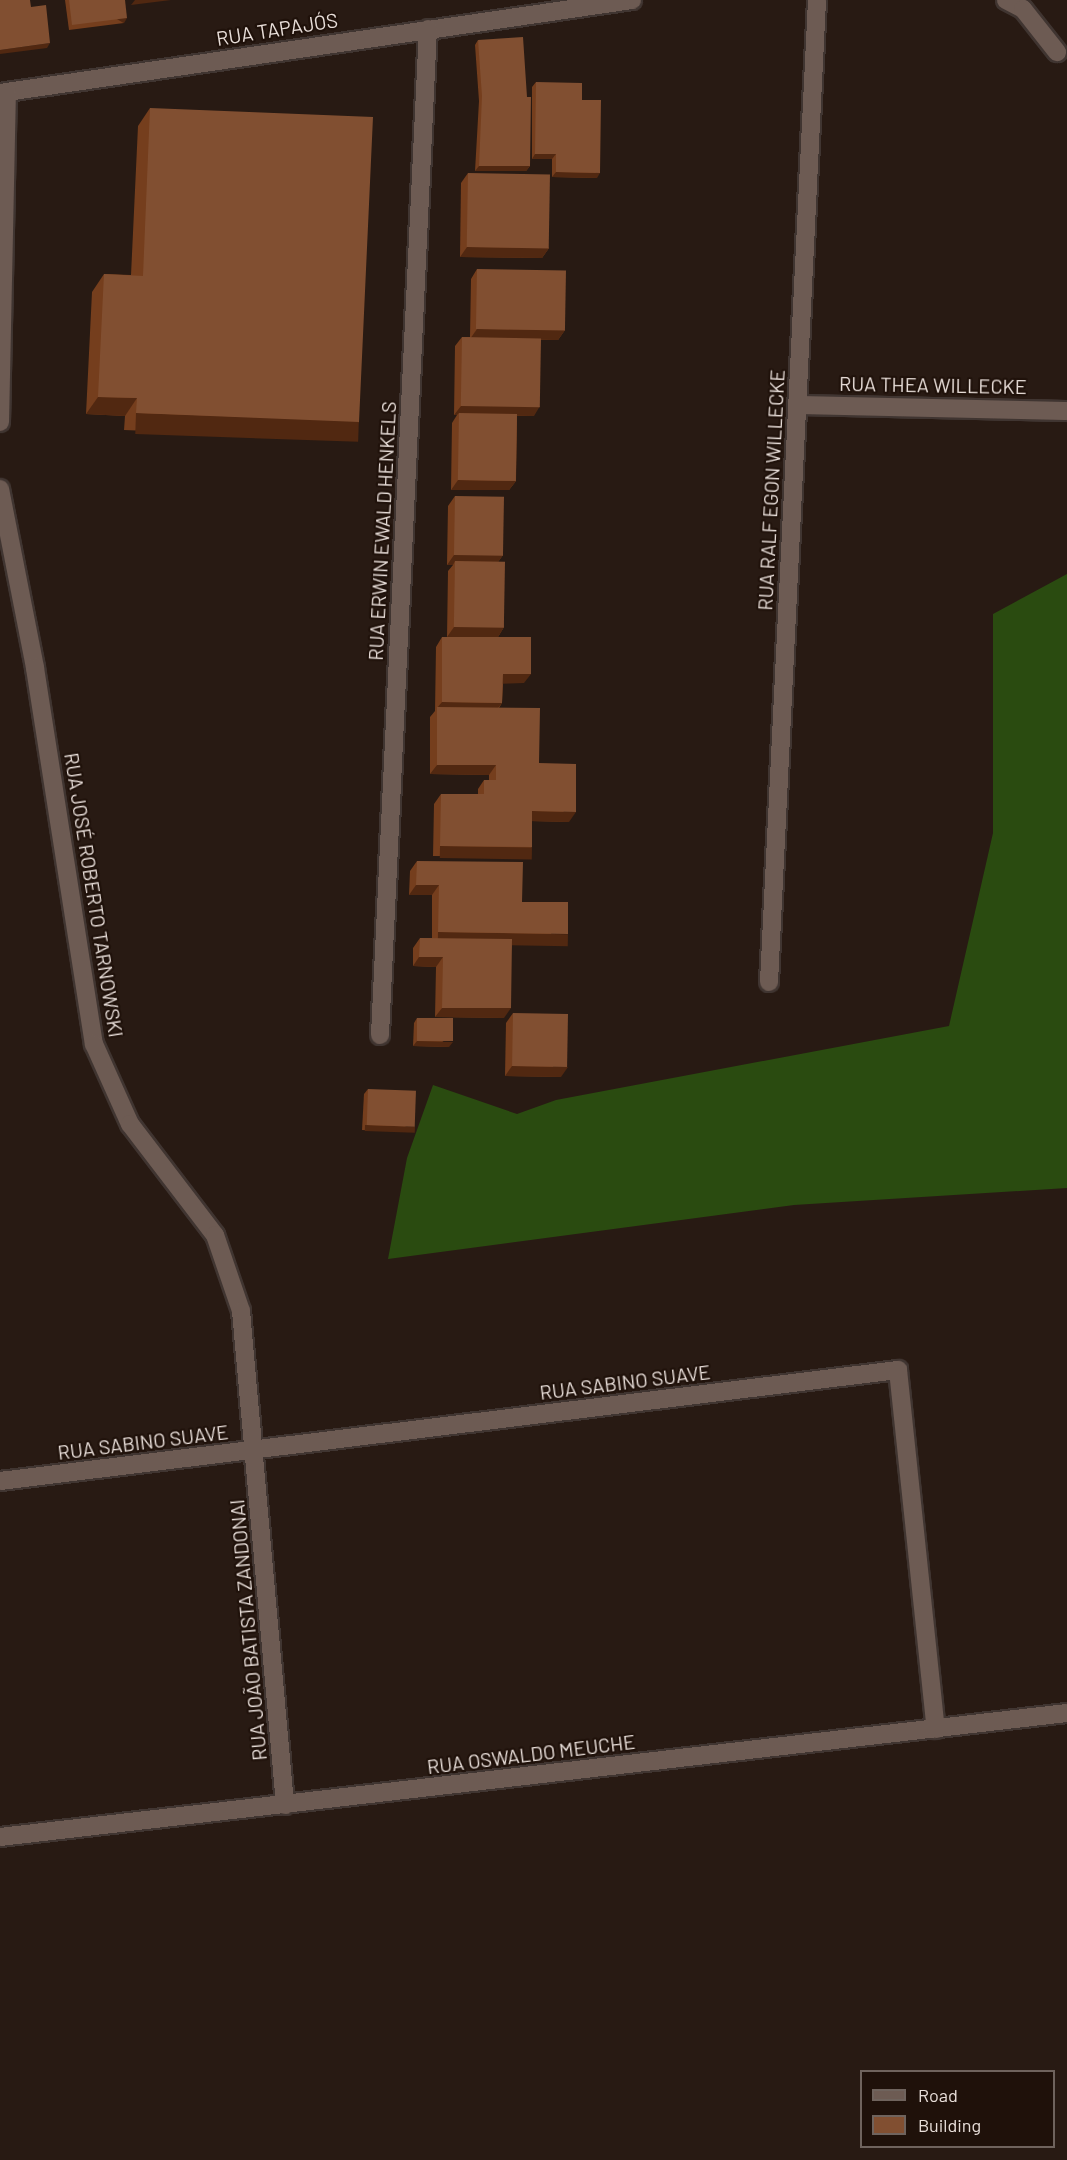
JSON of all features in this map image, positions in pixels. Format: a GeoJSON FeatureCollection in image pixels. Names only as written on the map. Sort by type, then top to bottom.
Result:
{"type":"FeatureCollection","features":[{"type":"Feature","properties":{"kind":"street","name":"RUA TAPAJÓS"},"geometry":{"type":"LineString","coordinates":[[4,93],[632,0]]}},
{"type":"Feature","properties":{"kind":"street","name":"RUA RALF EGON WILLECKE"},"geometry":{"type":"LineString","coordinates":[[770,982],[817,0]]}},
{"type":"Feature","properties":{"kind":"street"},"geometry":{"type":"LineString","coordinates":[[1006,0],[1023,9],[1057,52]]}},
{"type":"Feature","properties":{"kind":"street","name":"RUA ERWIN EWALD HENKELS"},"geometry":{"type":"LineString","coordinates":[[380,1035],[429,29]]}},
{"type":"Feature","properties":{"kind":"street"},"geometry":{"type":"LineString","coordinates":[[0,422],[4,93]]}},
{"type":"Feature","properties":{"kind":"street","name":"RUA THEA WILLECKE"},"geometry":{"type":"LineString","coordinates":[[798,405],[1067,411]]}},
{"type":"Feature","properties":{"kind":"street","name":"RUA JOSÉ ROBERTO TARNOWSKI"},"geometry":{"type":"LineString","coordinates":[[0,489],[36,668],[93,1044],[130,1124],[215,1235],[241,1311],[255,1451]]}},
{"type":"Feature","properties":{"kind":"street","name":"RUA SABINO SUAVE"},"geometry":{"type":"LineString","coordinates":[[0,1481],[898,1370],[936,1729]]}},
{"type":"Feature","properties":{"kind":"street","name":"RUA JOÃO BATISTA ZANDONAI"},"geometry":{"type":"LineString","coordinates":[[255,1451],[285,1805]]}},
{"type":"Feature","properties":{"kind":"street","name":"RUA OSWALDO MEUCHE"},"geometry":{"type":"LineString","coordinates":[[0,1837],[1067,1713]]}},
{"type":"Feature","properties":{"kind":"green space"},"geometry":{"type":"Polygon","coordinates":[[[1067,574],[1067,1188],[794,1205],[388,1259],[407,1158],[433,1085],[517,1114],[556,1100],[949,1026],[993,833],[993,614],[1067,574]]]}},
{"type":"Feature","properties":{"kind":"building"},"geometry":{"type":"Polygon","coordinates":[[[0,0],[30,0],[31,7],[46,5],[50,43],[0,50],[0,0]]]}},
{"type":"Feature","properties":{"kind":"building"},"geometry":{"type":"Polygon","coordinates":[[[69,0],[125,0],[127,18],[72,25],[69,0]]]}},
{"type":"Feature","properties":{"kind":"building"},"geometry":{"type":"Polygon","coordinates":[[[523,37],[527,97],[531,97],[530,166],[479,166],[482,96],[478,40],[523,37]]]}},
{"type":"Feature","properties":{"kind":"building"},"geometry":{"type":"Polygon","coordinates":[[[536,82],[582,83],[582,100],[601,100],[600,173],[556,172],[556,154],[535,154],[536,82]]]}},
{"type":"Feature","properties":{"kind":"building"},"geometry":{"type":"Polygon","coordinates":[[[150,108],[373,117],[359,422],[136,413],[137,398],[98,397],[104,274],[143,276],[150,108]]]}},
{"type":"Feature","properties":{"kind":"building"},"geometry":{"type":"Polygon","coordinates":[[[468,173],[550,174],[549,248],[467,247],[468,173]]]}},
{"type":"Feature","properties":{"kind":"building"},"geometry":{"type":"Polygon","coordinates":[[[477,269],[566,271],[565,331],[476,329],[477,269]]]}},
{"type":"Feature","properties":{"kind":"building"},"geometry":{"type":"Polygon","coordinates":[[[462,337],[541,338],[540,407],[461,406],[462,337]]]}},
{"type":"Feature","properties":{"kind":"building"},"geometry":{"type":"Polygon","coordinates":[[[459,413],[517,414],[516,481],[458,480],[459,413]]]}},
{"type":"Feature","properties":{"kind":"building"},"geometry":{"type":"Polygon","coordinates":[[[455,496],[504,497],[503,556],[454,555],[455,496]]]}},
{"type":"Feature","properties":{"kind":"building"},"geometry":{"type":"Polygon","coordinates":[[[455,561],[505,562],[504,628],[454,627],[455,561]]]}},
{"type":"Feature","properties":{"kind":"building"},"geometry":{"type":"Polygon","coordinates":[[[442,637],[531,637],[531,674],[503,674],[502,703],[442,702],[442,637]]]}},
{"type":"Feature","properties":{"kind":"building"},"geometry":{"type":"Polygon","coordinates":[[[437,707],[540,708],[539,763],[576,764],[576,812],[532,811],[532,847],[440,846],[441,794],[484,794],[484,780],[496,780],[496,765],[437,765],[437,707]]]}},
{"type":"Feature","properties":{"kind":"building"},"geometry":{"type":"Polygon","coordinates":[[[417,861],[523,862],[522,902],[568,902],[568,934],[438,932],[439,885],[416,885],[417,861]]]}},
{"type":"Feature","properties":{"kind":"building"},"geometry":{"type":"Polygon","coordinates":[[[420,938],[512,939],[511,1008],[442,1008],[443,957],[419,957],[420,938]]]}},
{"type":"Feature","properties":{"kind":"building"},"geometry":{"type":"Polygon","coordinates":[[[513,1013],[568,1014],[567,1067],[512,1066],[513,1013]]]}},
{"type":"Feature","properties":{"kind":"building"},"geometry":{"type":"Polygon","coordinates":[[[417,1018],[453,1018],[453,1041],[417,1041],[417,1018]]]}},
{"type":"Feature","properties":{"kind":"building"},"geometry":{"type":"Polygon","coordinates":[[[368,1089],[416,1091],[415,1127],[367,1125],[368,1089]]]}}]}
